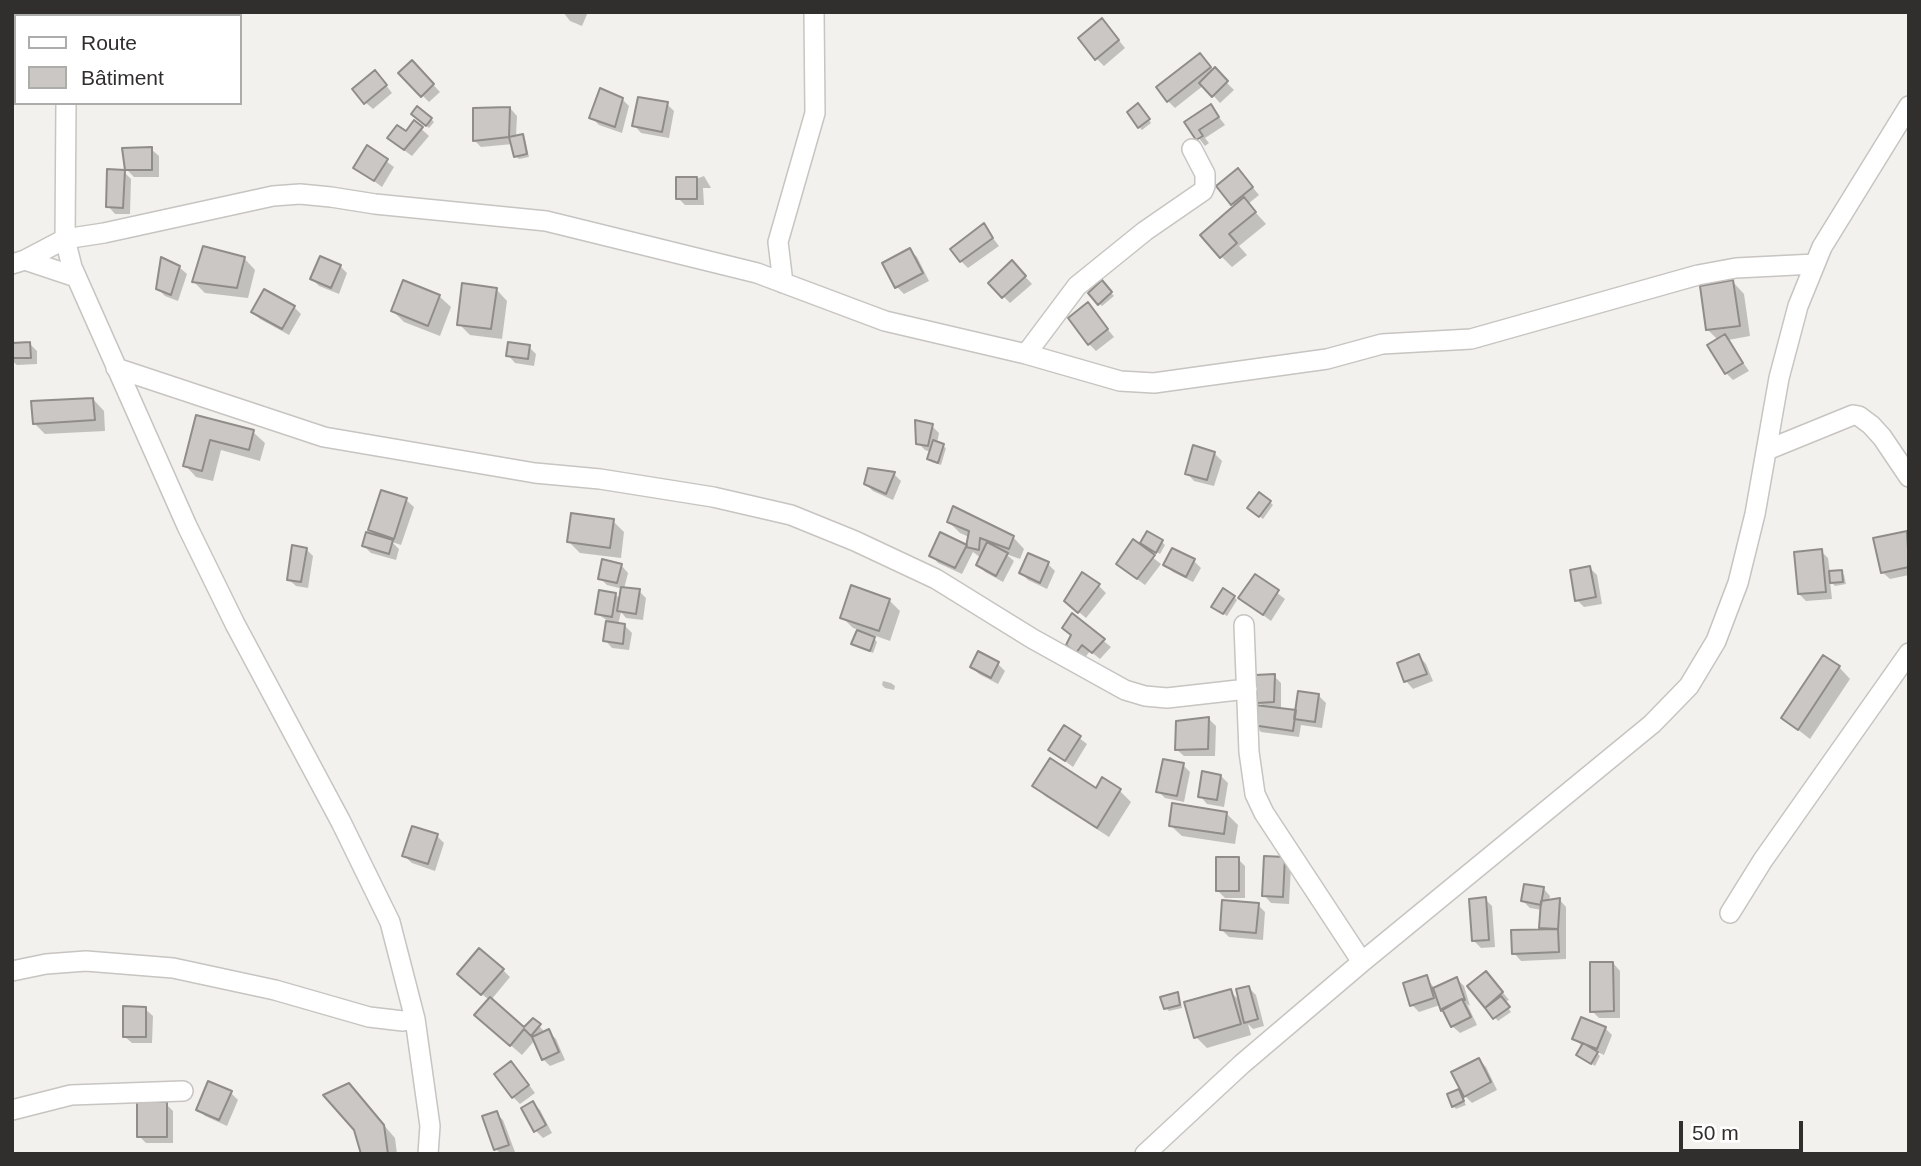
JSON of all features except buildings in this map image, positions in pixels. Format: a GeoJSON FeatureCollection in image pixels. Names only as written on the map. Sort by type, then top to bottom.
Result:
{"type":"FeatureCollection","features":[{"type":"Feature","properties":{"kind":"street"},"geometry":{"type":"LineString","coordinates":[[783,283],[778,242],[815,113],[814,12]]}},
{"type":"Feature","properties":{"kind":"street"},"geometry":{"type":"LineString","coordinates":[[66,105],[65,239],[76,277],[187,526],[390,922],[415,1019],[430,1126],[428,1154]]}},
{"type":"Feature","properties":{"kind":"street"},"geometry":{"type":"LineString","coordinates":[[1145,1154],[1242,1063],[1653,723],[1689,686],[1716,641],[1738,583],[1755,514],[1779,378],[1798,306],[1822,247],[1909,106]]}},
{"type":"Feature","properties":{"kind":"street"},"geometry":{"type":"LineString","coordinates":[[1026,354],[1077,285],[1144,231],[1202,191],[1205,174],[1192,149]]}},
{"type":"Feature","properties":{"kind":"street"},"geometry":{"type":"LineString","coordinates":[[19,262],[65,239],[273,196],[300,194],[546,221],[743,270],[885,321],[1026,354],[1120,382],[1154,383],[1327,359],[1382,344],[1471,340],[1699,275],[1736,268],[1815,264]]}},
{"type":"Feature","properties":{"kind":"street"},"geometry":{"type":"LineString","coordinates":[[743,270],[762,259],[778,242]]}},
{"type":"Feature","properties":{"kind":"street"},"geometry":{"type":"LineString","coordinates":[[19,262],[76,277]]}},
{"type":"Feature","properties":{"kind":"street"},"geometry":{"type":"LineString","coordinates":[[117,368],[324,437],[535,472],[600,479],[713,497],[791,515],[936,579],[1033,639],[1125,690],[1145,696],[1167,698],[1247,690]]}},
{"type":"Feature","properties":{"kind":"street"},"geometry":{"type":"LineString","coordinates":[[1767,450],[1853,415],[1859,416],[1882,437],[1909,477]]}},
{"type":"Feature","properties":{"kind":"street"},"geometry":{"type":"LineString","coordinates":[[1244,625],[1249,752],[1255,793],[1264,813],[1362,962]]}},
{"type":"Feature","properties":{"kind":"street"},"geometry":{"type":"LineString","coordinates":[[1730,913],[1779,837],[1909,653]]}},
{"type":"Feature","properties":{"kind":"street"},"geometry":{"type":"LineString","coordinates":[[12,971],[46,964],[86,961],[173,968],[275,990],[369,1017],[403,1021],[415,1019]]}},
{"type":"Feature","properties":{"kind":"street"},"geometry":{"type":"LineString","coordinates":[[12,1110],[71,1095],[183,1091]]}}]}
